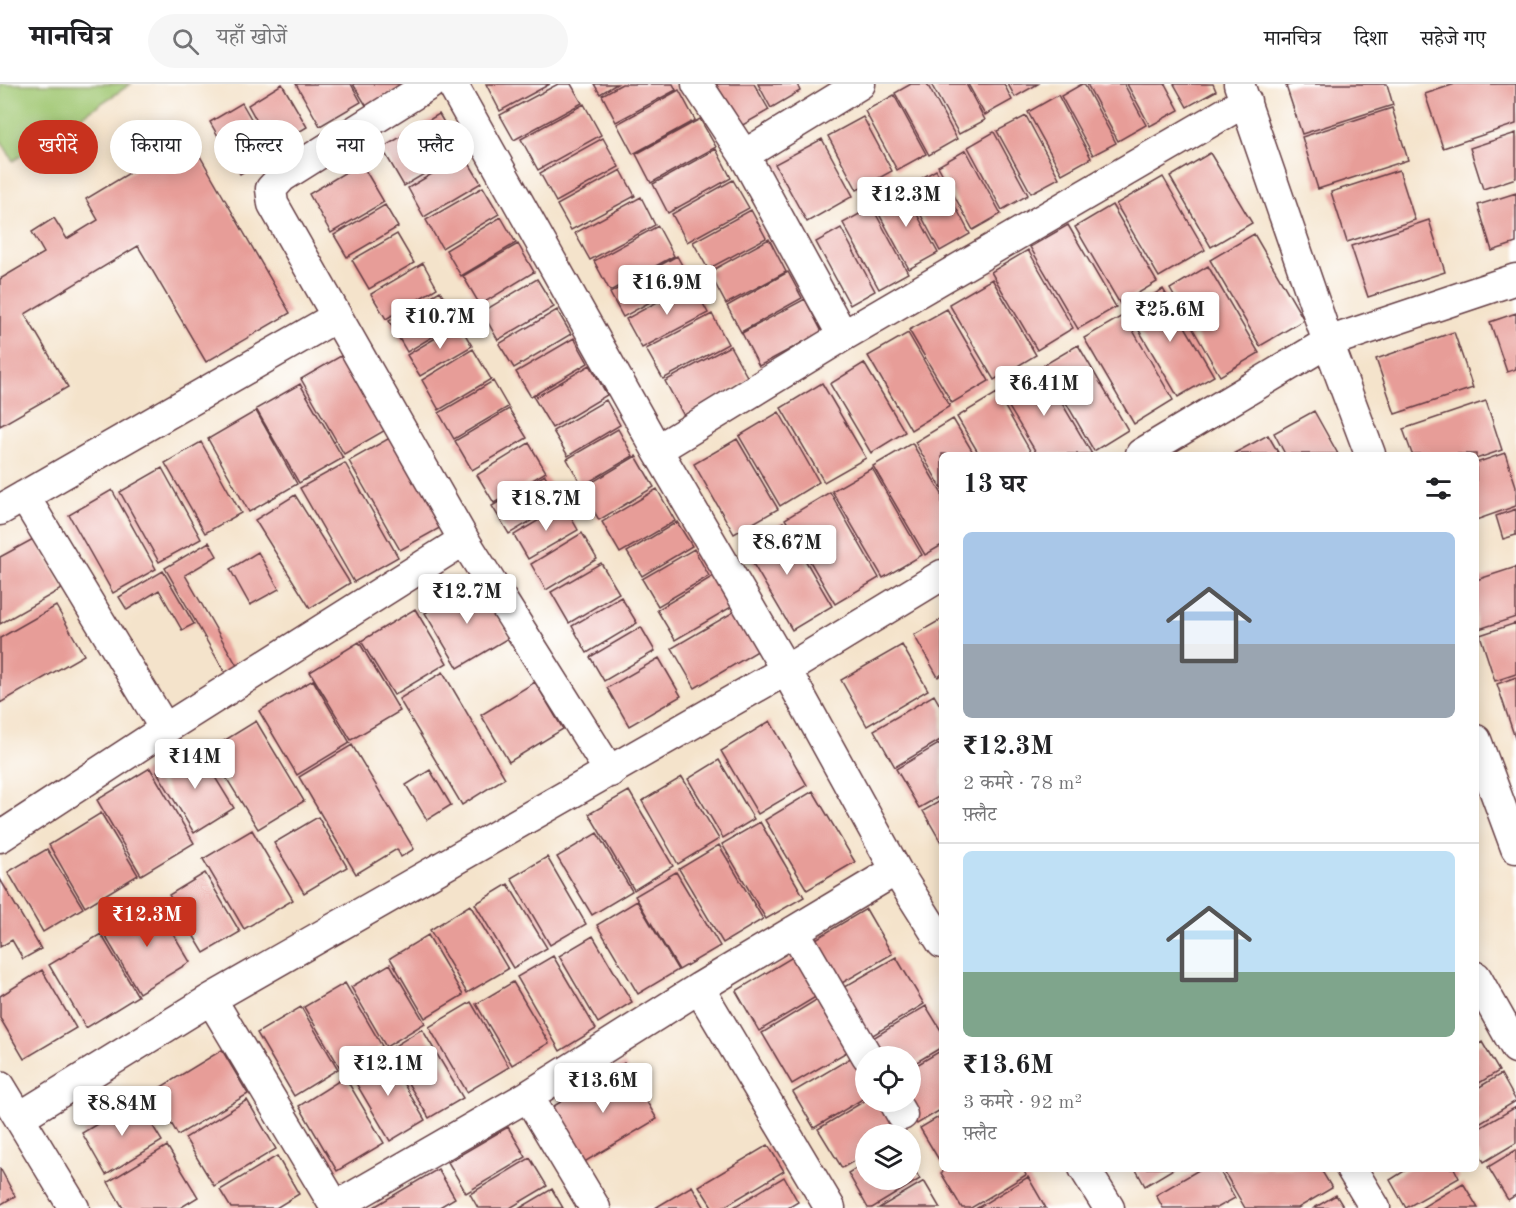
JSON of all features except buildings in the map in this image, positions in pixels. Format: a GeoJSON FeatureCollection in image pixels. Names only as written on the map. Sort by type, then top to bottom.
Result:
{"type":"FeatureCollection","features":[{"type":"Feature","properties":{"kind":"street"},"geometry":{"type":"LineString","coordinates":[[430,84],[282,177],[271,189],[273,204],[464,540],[610,772]]}},
{"type":"Feature","properties":{"kind":"street"},"geometry":{"type":"LineString","coordinates":[[452,84],[657,450],[786,670],[896,870],[939,938]]}},
{"type":"Feature","properties":{"kind":"street"},"geometry":{"type":"LineString","coordinates":[[697,84],[744,155],[843,336]]}},
{"type":"Feature","properties":{"kind":"street"},"geometry":{"type":"LineString","coordinates":[[744,155],[860,84]]}},
{"type":"Feature","properties":{"kind":"street"},"geometry":{"type":"LineString","coordinates":[[657,450],[1242,92],[1328,342],[1369,452]]}},
{"type":"Feature","properties":{"kind":"street"},"geometry":{"type":"LineString","coordinates":[[1144,452],[1328,342],[1516,279]]}},
{"type":"Feature","properties":{"kind":"street"},"geometry":{"type":"LineString","coordinates":[[165,729],[12,503],[336,317]]}},
{"type":"Feature","properties":{"kind":"street"},"geometry":{"type":"LineString","coordinates":[[0,837],[165,729],[464,540]]}},
{"type":"Feature","properties":{"kind":"street"},"geometry":{"type":"LineString","coordinates":[[20,1117],[211,999],[786,670],[939,576]]}},
{"type":"Feature","properties":{"kind":"street"},"geometry":{"type":"LineString","coordinates":[[1479,756],[1482,773],[1516,848]]}},
{"type":"Feature","properties":{"kind":"street"},"geometry":{"type":"LineString","coordinates":[[211,999],[335,1208],[528,1096],[699,988],[896,870]]}},
{"type":"Feature","properties":{"kind":"street"},"geometry":{"type":"LineString","coordinates":[[794,931],[861,1046]]}},
{"type":"Feature","properties":{"kind":"street"},"geometry":{"type":"LineString","coordinates":[[1479,982],[1516,1048]]}},
{"type":"Feature","properties":{"kind":"street"},"geometry":{"type":"LineString","coordinates":[[699,988],[830,1208]]}},
{"type":"Feature","properties":{"kind":"street"},"geometry":{"type":"LineString","coordinates":[[0,1086],[75,1208]]}},
{"type":"Feature","properties":{"kind":"street"},"geometry":{"type":"LineString","coordinates":[[528,1096],[595,1208]]}},
{"type":"Feature","properties":{"kind":"street"},"geometry":{"type":"LineString","coordinates":[[1086,1172],[1108,1208]]}},
{"type":"Feature","properties":{"kind":"street"},"geometry":{"type":"LineString","coordinates":[[1354,1172],[1375,1208]]}},
{"type":"Feature","properties":{"kind":"green space"},"geometry":{"type":"Polygon","coordinates":[[[0,84],[131,84],[76,120],[18,120],[18,158],[13,161],[0,139],[0,84]]]}}]}
